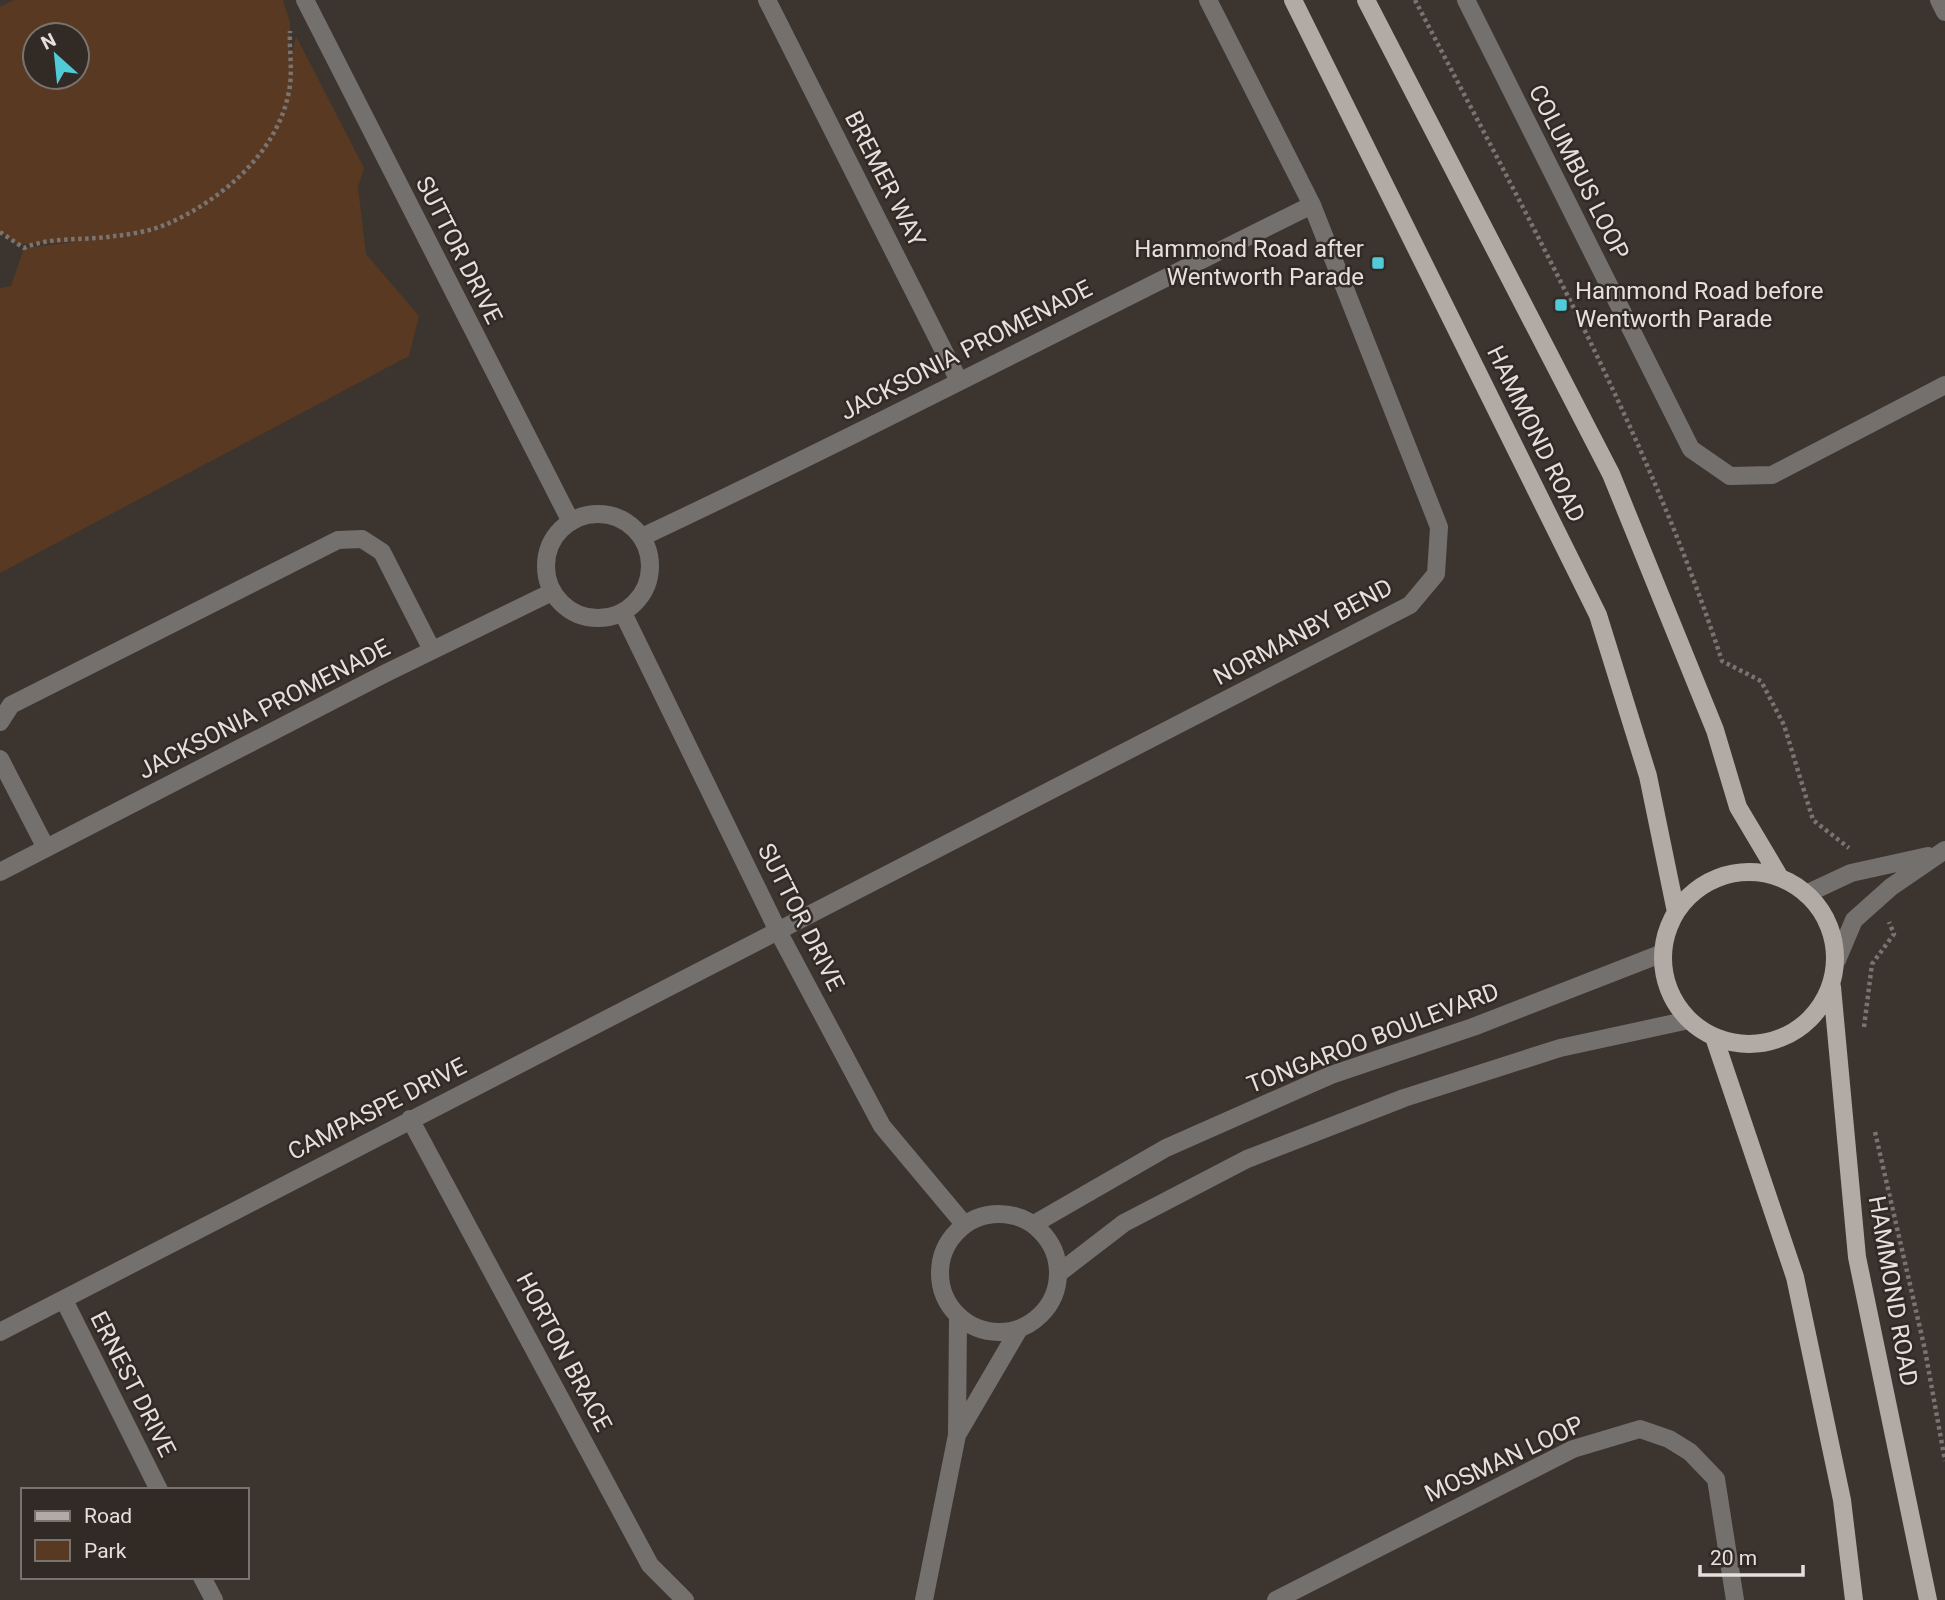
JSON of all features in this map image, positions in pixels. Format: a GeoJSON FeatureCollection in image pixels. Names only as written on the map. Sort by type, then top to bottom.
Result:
{"type":"FeatureCollection","features":[{"type":"Feature","properties":{"kind":"main road","name":"HAMMOND ROAD"},"geometry":{"type":"LineString","coordinates":[[1293,0],[1598,615],[1648,776],[1676,912],[1663,953],[1664,976],[1671,996],[1689,1020],[1714,1037],[1755,1045],[1785,1037],[1810,1020],[1832,986]]}},
{"type":"Feature","properties":{"kind":"main road","name":"HAMMOND ROAD"},"geometry":{"type":"LineString","coordinates":[[1366,0],[1611,474],[1715,730],[1738,807],[1779,876]]}},
{"type":"Feature","properties":{"kind":"main road","name":"HAMMOND ROAD"},"geometry":{"type":"LineString","coordinates":[[1676,912],[1711,880],[1743,871],[1779,876],[1800,886],[1825,920],[1837,960],[1832,986],[1857,1256],[1928,1600]]}},
{"type":"Feature","properties":{"kind":"main road"},"geometry":{"type":"LineString","coordinates":[[1714,1037],[1795,1278],[1842,1500],[1854,1600]]}},
{"type":"Feature","properties":{"kind":"street","name":"SUTTOR DRIVE"},"geometry":{"type":"LineString","coordinates":[[305,0],[571,522]]}},
{"type":"Feature","properties":{"kind":"street","name":"BREMER WAY"},"geometry":{"type":"LineString","coordinates":[[767,0],[958,379]]}},
{"type":"Feature","properties":{"kind":"street","name":"NORMANBY BEND"},"geometry":{"type":"LineString","coordinates":[[779,933],[1410,605],[1436,574],[1439,527],[1312,205],[1208,0]]}},
{"type":"Feature","properties":{"kind":"street","name":"COLUMBUS LOOP"},"geometry":{"type":"LineString","coordinates":[[1466,0],[1691,449],[1730,476],[1772,475],[1945,385]]}},
{"type":"Feature","properties":{"kind":"street"},"geometry":{"type":"LineString","coordinates":[[1939,0],[1945,12]]}},
{"type":"Feature","properties":{"kind":"street","name":"JACKSONIA PROMENADE"},"geometry":{"type":"LineString","coordinates":[[642,537],[791,467],[958,379],[1312,205]]}},
{"type":"Feature","properties":{"kind":"street"},"geometry":{"type":"LineString","coordinates":[[586,516],[614,516],[625,521],[642,537],[651,565],[649,581],[644,593],[623,613],[596,619],[580,616],[567,610],[552,592],[546,579],[547,554],[554,538],[571,522],[586,516]]}},
{"type":"Feature","properties":{"kind":"street"},"geometry":{"type":"LineString","coordinates":[[0,722],[11,705],[338,540],[362,539],[382,552],[432,650]]}},
{"type":"Feature","properties":{"kind":"street","name":"JACKSONIA PROMENADE"},"geometry":{"type":"LineString","coordinates":[[0,872],[432,650],[552,592]]}},
{"type":"Feature","properties":{"kind":"street","name":"SUTTOR DRIVE"},"geometry":{"type":"LineString","coordinates":[[623,613],[779,933],[882,1126],[964,1224]]}},
{"type":"Feature","properties":{"kind":"street"},"geometry":{"type":"LineString","coordinates":[[0,760],[46,848]]}},
{"type":"Feature","properties":{"kind":"street"},"geometry":{"type":"LineString","coordinates":[[1806,894],[1866,869],[1940,852]]}},
{"type":"Feature","properties":{"kind":"street"},"geometry":{"type":"LineString","coordinates":[[1837,960],[1854,920],[1940,852]]}},
{"type":"Feature","properties":{"kind":"street","name":"CAMPASPE DRIVE"},"geometry":{"type":"LineString","coordinates":[[0,1332],[410,1119],[779,933]]}},
{"type":"Feature","properties":{"kind":"street","name":"TONGAROO BOULEVARD"},"geometry":{"type":"LineString","coordinates":[[1034,1224],[1166,1148],[1331,1075],[1473,1027],[1663,953]]}},
{"type":"Feature","properties":{"kind":"street"},"geometry":{"type":"LineString","coordinates":[[1059,1272],[1124,1223],[1247,1159],[1404,1098],[1560,1048],[1689,1020]]}},
{"type":"Feature","properties":{"kind":"street","name":"HORTON BRACE"},"geometry":{"type":"LineString","coordinates":[[410,1119],[650,1565],[685,1600]]}},
{"type":"Feature","properties":{"kind":"street"},"geometry":{"type":"LineString","coordinates":[[999,1213],[1017,1216],[1034,1224],[1047,1238],[1056,1254],[1059,1272],[1056,1291],[1048,1307],[1035,1320],[1019,1329],[1003,1333],[987,1331],[958,1317],[943,1295],[939,1269],[943,1252],[951,1237],[964,1224],[980,1216],[999,1213]]}},
{"type":"Feature","properties":{"kind":"street","name":"ERNEST DRIVE"},"geometry":{"type":"LineString","coordinates":[[64,1300],[158,1488]]}},
{"type":"Feature","properties":{"kind":"street"},"geometry":{"type":"LineString","coordinates":[[923,1600],[957,1435],[958,1317]]}},
{"type":"Feature","properties":{"kind":"street"},"geometry":{"type":"LineString","coordinates":[[957,1435],[1019,1329]]}},
{"type":"Feature","properties":{"kind":"street","name":"MOSMAN LOOP"},"geometry":{"type":"LineString","coordinates":[[1276,1600],[1573,1449],[1640,1429],[1669,1439],[1690,1452],[1716,1479],[1735,1600]]}},
{"type":"Feature","properties":{"kind":"street"},"geometry":{"type":"LineString","coordinates":[[203,1579],[214,1600]]}},
{"type":"Feature","properties":{"kind":"path"},"geometry":{"type":"LineString","coordinates":[[1415,0],[1614,394],[1692,570],[1722,661],[1760,681],[1784,726],[1813,820],[1861,856],[1866,869]]}},
{"type":"Feature","properties":{"kind":"path"},"geometry":{"type":"LineString","coordinates":[[0,232],[24,248],[37,243],[95,240],[165,225],[197,209],[243,175],[276,131],[290,88],[290,23]]}},
{"type":"Feature","properties":{"kind":"path"},"geometry":{"type":"LineString","coordinates":[[1863,1041],[1872,964],[1894,934],[1879,898]]}},
{"type":"Feature","properties":{"kind":"path"},"geometry":{"type":"LineString","coordinates":[[1873,1121],[1925,1350],[1945,1461]]}},
{"type":"Feature","properties":{"kind":"green space"},"geometry":{"type":"Polygon","coordinates":[[[14,0],[283,0],[290,23],[290,63],[296,36],[364,168],[358,187],[366,254],[419,316],[409,356],[0,573],[0,288],[11,286],[24,248],[75,242],[17,244],[0,232],[0,7],[14,0]]]}},
{"type":"Feature","properties":{"kind":"place","name":"Hammond Road after Wentworth Parade"},"geometry":{"type":"Point","coordinates":[1378,263]}},
{"type":"Feature","properties":{"kind":"place","name":"Hammond Road before Wentworth Parade"},"geometry":{"type":"Point","coordinates":[1561,305]}}]}
